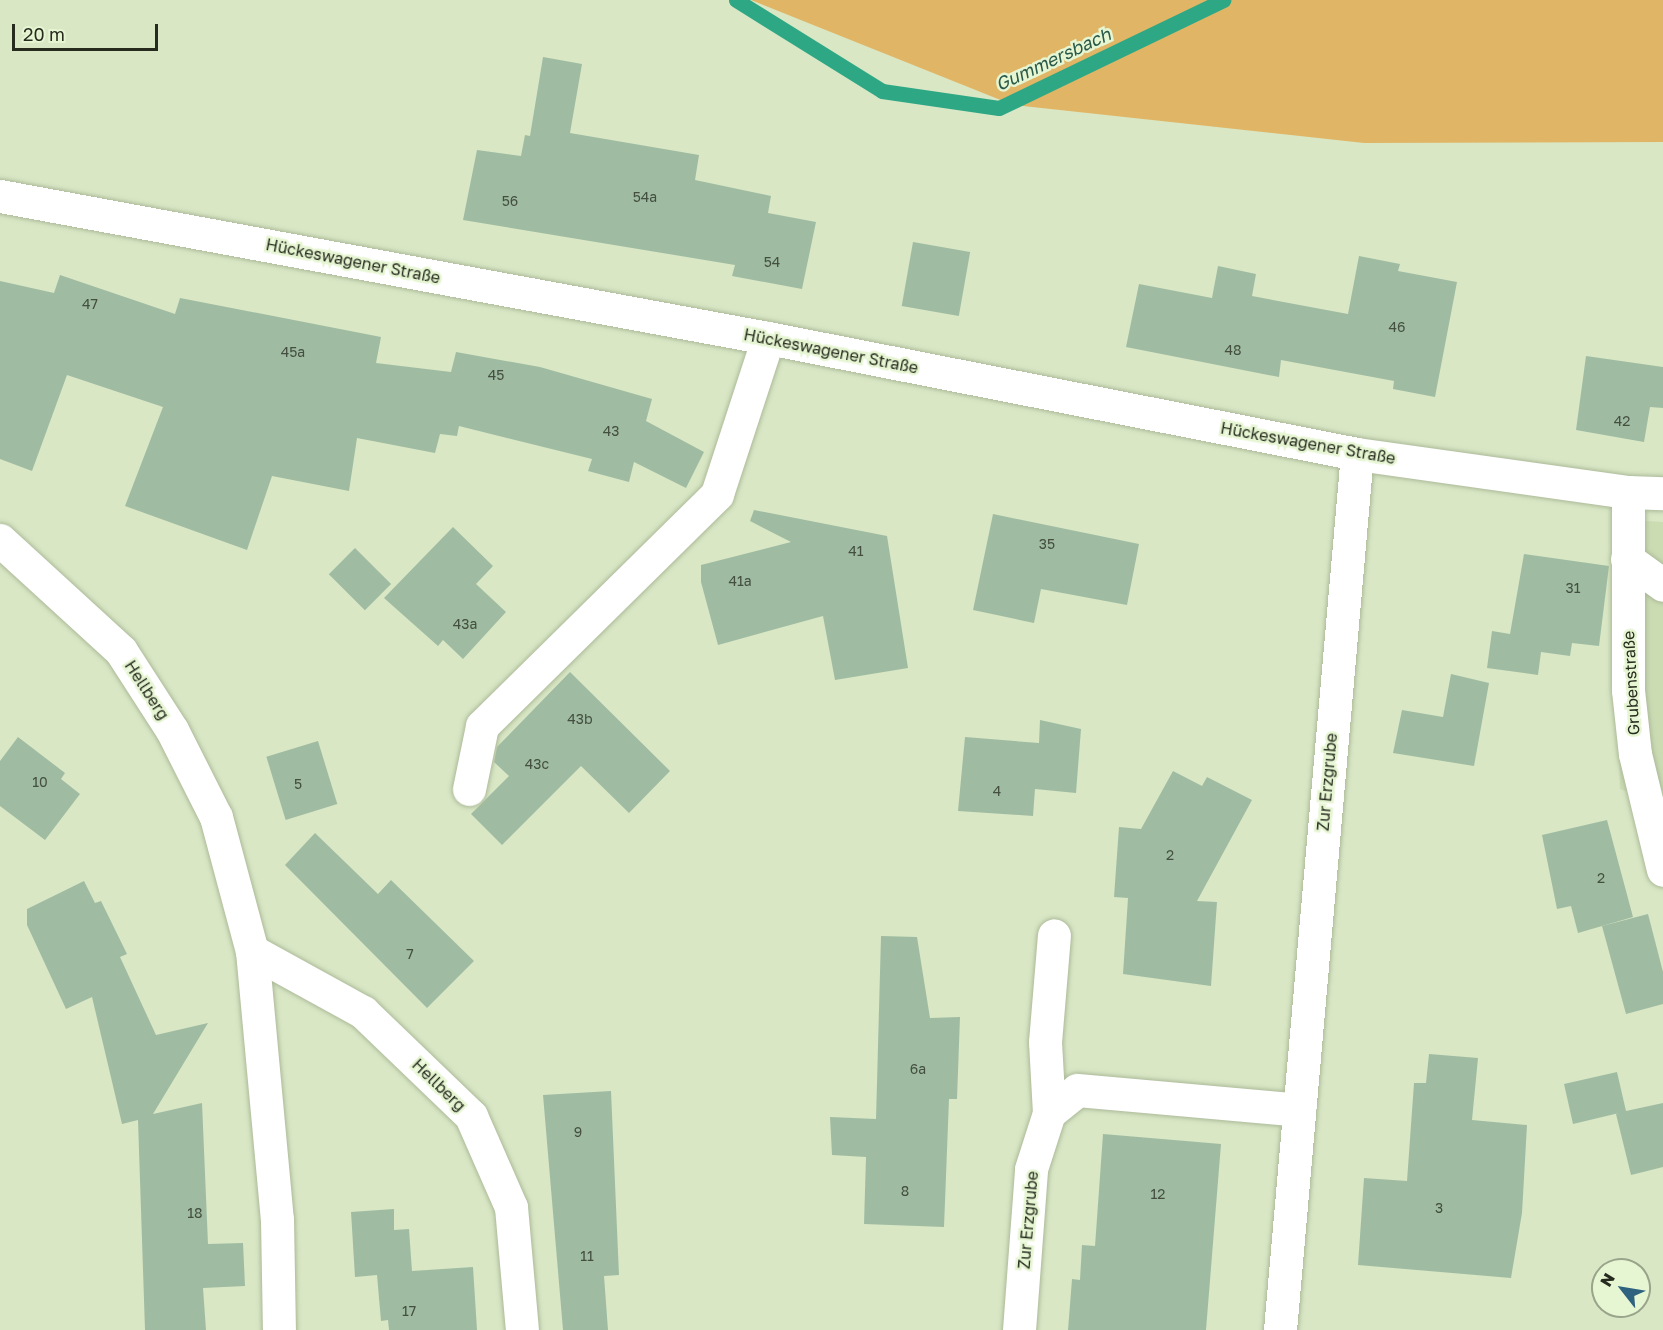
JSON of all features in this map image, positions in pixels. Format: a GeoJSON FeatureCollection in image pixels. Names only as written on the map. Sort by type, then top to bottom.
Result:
{"type":"FeatureCollection","features":[{"type":"Feature","properties":{"kind":"street","name":"Hückeswagener Straße"},"geometry":{"type":"LineString","coordinates":[[0,196],[768,338],[1357,454],[1628,492],[1663,492]]}},
{"type":"Feature","properties":{"kind":"street"},"geometry":{"type":"LineString","coordinates":[[469,789],[482,726],[717,494],[768,338]]}},
{"type":"Feature","properties":{"kind":"street","name":"Zur Erzgrube"},"geometry":{"type":"LineString","coordinates":[[1280,1330],[1357,454]]}},
{"type":"Feature","properties":{"kind":"street","name":"Grubenstraße"},"geometry":{"type":"LineString","coordinates":[[1628,492],[1628,690],[1635,754],[1663,870]]}},
{"type":"Feature","properties":{"kind":"street","name":"Hellberg"},"geometry":{"type":"LineString","coordinates":[[0,540],[121,651],[172,730],[216,817],[252,951],[277,1219],[279,1330]]}},
{"type":"Feature","properties":{"kind":"street"},"geometry":{"type":"LineString","coordinates":[[1627,559],[1663,585]]}},
{"type":"Feature","properties":{"kind":"street","name":"Zur Erzgrube"},"geometry":{"type":"LineString","coordinates":[[1019,1330],[1031,1169],[1049,1113],[1045,1042],[1054,935]]}},
{"type":"Feature","properties":{"kind":"street","name":"Hellberg"},"geometry":{"type":"LineString","coordinates":[[252,951],[363,1012],[471,1116],[512,1207],[522,1330]]}},
{"type":"Feature","properties":{"kind":"street"},"geometry":{"type":"LineString","coordinates":[[1049,1113],[1077,1090],[1299,1110]]}},
{"type":"Feature","properties":{"kind":"shaded area"},"geometry":{"type":"Polygon","coordinates":[[[751,0],[1663,0],[1663,142],[1364,143],[1013,105],[751,0]]]}},
{"type":"Feature","properties":{"kind":"shaded area"},"geometry":{"type":"Polygon","coordinates":[[[1613,519],[1663,522],[1663,803],[1620,789],[1613,519]]]}},
{"type":"Feature","properties":{"kind":"building"},"geometry":{"type":"Polygon","coordinates":[[[543,57],[582,64],[570,133],[699,155],[695,180],[771,196],[768,213],[816,222],[802,289],[732,276],[735,265],[463,220],[477,150],[521,156],[525,135],[530,136],[543,57]]]}},
{"type":"Feature","properties":{"kind":"building"},"geometry":{"type":"Polygon","coordinates":[[[913,242],[970,252],[959,316],[902,306],[913,242]]]}},
{"type":"Feature","properties":{"kind":"building"},"geometry":{"type":"Polygon","coordinates":[[[1359,256],[1400,264],[1398,271],[1457,282],[1435,397],[1393,389],[1394,381],[1281,360],[1279,377],[1126,347],[1139,284],[1212,298],[1218,266],[1256,274],[1252,296],[1348,314],[1359,256]]]}},
{"type":"Feature","properties":{"kind":"building"},"geometry":{"type":"Polygon","coordinates":[[[60,275],[175,314],[180,298],[381,337],[376,363],[451,372],[456,352],[540,367],[652,399],[646,421],[704,452],[686,488],[634,462],[629,482],[588,471],[592,459],[459,426],[457,436],[440,434],[435,453],[357,438],[349,491],[272,476],[247,550],[125,506],[163,407],[67,375],[32,471],[0,459],[0,281],[54,293],[60,275]]]}},
{"type":"Feature","properties":{"kind":"building"},"geometry":{"type":"Polygon","coordinates":[[[1586,356],[1663,367],[1663,408],[1650,407],[1644,442],[1576,430],[1586,356]]]}},
{"type":"Feature","properties":{"kind":"building"},"geometry":{"type":"Polygon","coordinates":[[[754,510],[887,536],[908,668],[835,680],[823,616],[718,645],[701,582],[701,565],[791,542],[750,521],[754,510]]]}},
{"type":"Feature","properties":{"kind":"building"},"geometry":{"type":"Polygon","coordinates":[[[993,514],[1139,544],[1127,605],[1041,589],[1034,623],[973,610],[993,514]]]}},
{"type":"Feature","properties":{"kind":"building"},"geometry":{"type":"Polygon","coordinates":[[[453,527],[493,566],[476,584],[506,612],[463,659],[443,640],[438,646],[384,598],[453,527]]]}},
{"type":"Feature","properties":{"kind":"building"},"geometry":{"type":"Polygon","coordinates":[[[355,548],[391,584],[365,610],[329,574],[355,548]]]}},
{"type":"Feature","properties":{"kind":"building"},"geometry":{"type":"Polygon","coordinates":[[[1524,554],[1609,566],[1599,646],[1572,643],[1570,656],[1541,652],[1538,675],[1487,668],[1492,631],[1510,634],[1524,554]]]}},
{"type":"Feature","properties":{"kind":"building"},"geometry":{"type":"Polygon","coordinates":[[[570,672],[670,771],[629,813],[581,766],[502,845],[471,814],[509,776],[494,762],[497,747],[570,672]]]}},
{"type":"Feature","properties":{"kind":"building"},"geometry":{"type":"Polygon","coordinates":[[[1451,674],[1489,683],[1474,766],[1393,753],[1402,710],[1443,717],[1451,674]]]}},
{"type":"Feature","properties":{"kind":"building"},"geometry":{"type":"Polygon","coordinates":[[[1040,720],[1081,729],[1076,793],[1035,789],[1033,816],[958,811],[965,737],[1039,743],[1040,720]]]}},
{"type":"Feature","properties":{"kind":"building"},"geometry":{"type":"Polygon","coordinates":[[[18,737],[65,773],[61,779],[80,794],[45,840],[0,806],[0,761],[18,737]]]}},
{"type":"Feature","properties":{"kind":"building"},"geometry":{"type":"Polygon","coordinates":[[[318,741],[337,804],[286,820],[266,757],[318,741]]]}},
{"type":"Feature","properties":{"kind":"building"},"geometry":{"type":"Polygon","coordinates":[[[1173,771],[1202,786],[1207,777],[1252,800],[1197,901],[1217,902],[1211,986],[1123,974],[1128,898],[1114,897],[1119,827],[1141,829],[1173,771]]]}},
{"type":"Feature","properties":{"kind":"building"},"geometry":{"type":"Polygon","coordinates":[[[1607,820],[1633,917],[1578,933],[1571,906],[1557,909],[1542,835],[1607,820]]]}},
{"type":"Feature","properties":{"kind":"building"},"geometry":{"type":"Polygon","coordinates":[[[315,833],[378,894],[391,880],[474,961],[427,1008],[285,865],[315,833]]]}},
{"type":"Feature","properties":{"kind":"building"},"geometry":{"type":"Polygon","coordinates":[[[84,881],[95,903],[101,901],[127,954],[120,957],[156,1035],[208,1023],[153,1114],[202,1103],[208,1244],[243,1243],[245,1286],[203,1288],[206,1330],[145,1330],[138,1120],[122,1124],[92,997],[66,1009],[27,925],[27,909],[84,881]]]}},
{"type":"Feature","properties":{"kind":"building"},"geometry":{"type":"Polygon","coordinates":[[[1648,914],[1663,972],[1663,1004],[1626,1014],[1602,926],[1648,914]]]}},
{"type":"Feature","properties":{"kind":"building"},"geometry":{"type":"Polygon","coordinates":[[[881,936],[917,937],[930,1018],[960,1017],[957,1099],[949,1099],[944,1227],[864,1224],[866,1157],[832,1155],[830,1117],[876,1119],[881,936]]]}},
{"type":"Feature","properties":{"kind":"building"},"geometry":{"type":"Polygon","coordinates":[[[1429,1054],[1478,1058],[1472,1120],[1527,1125],[1522,1213],[1511,1278],[1358,1265],[1364,1178],[1407,1181],[1414,1083],[1426,1083],[1429,1054]]]}},
{"type":"Feature","properties":{"kind":"building"},"geometry":{"type":"Polygon","coordinates":[[[1617,1072],[1626,1111],[1663,1103],[1663,1167],[1631,1175],[1616,1114],[1619,1113],[1573,1124],[1564,1084],[1617,1072]]]}},
{"type":"Feature","properties":{"kind":"building"},"geometry":{"type":"Polygon","coordinates":[[[611,1091],[619,1275],[604,1276],[608,1330],[563,1330],[543,1095],[611,1091]]]}},
{"type":"Feature","properties":{"kind":"building"},"geometry":{"type":"Polygon","coordinates":[[[1103,1134],[1221,1144],[1206,1330],[1068,1330],[1072,1279],[1080,1280],[1082,1245],[1095,1246],[1103,1134]]]}},
{"type":"Feature","properties":{"kind":"building"},"geometry":{"type":"Polygon","coordinates":[[[394,1209],[394,1230],[409,1229],[412,1271],[473,1267],[477,1330],[389,1330],[388,1320],[381,1321],[377,1275],[355,1277],[351,1212],[394,1209]]]}},
{"type":"Feature","properties":{"kind":"waterway","name":"Gummersbach"},"geometry":{"type":"LineString","coordinates":[[736,0],[882,91],[999,108],[1223,0]]}}]}
